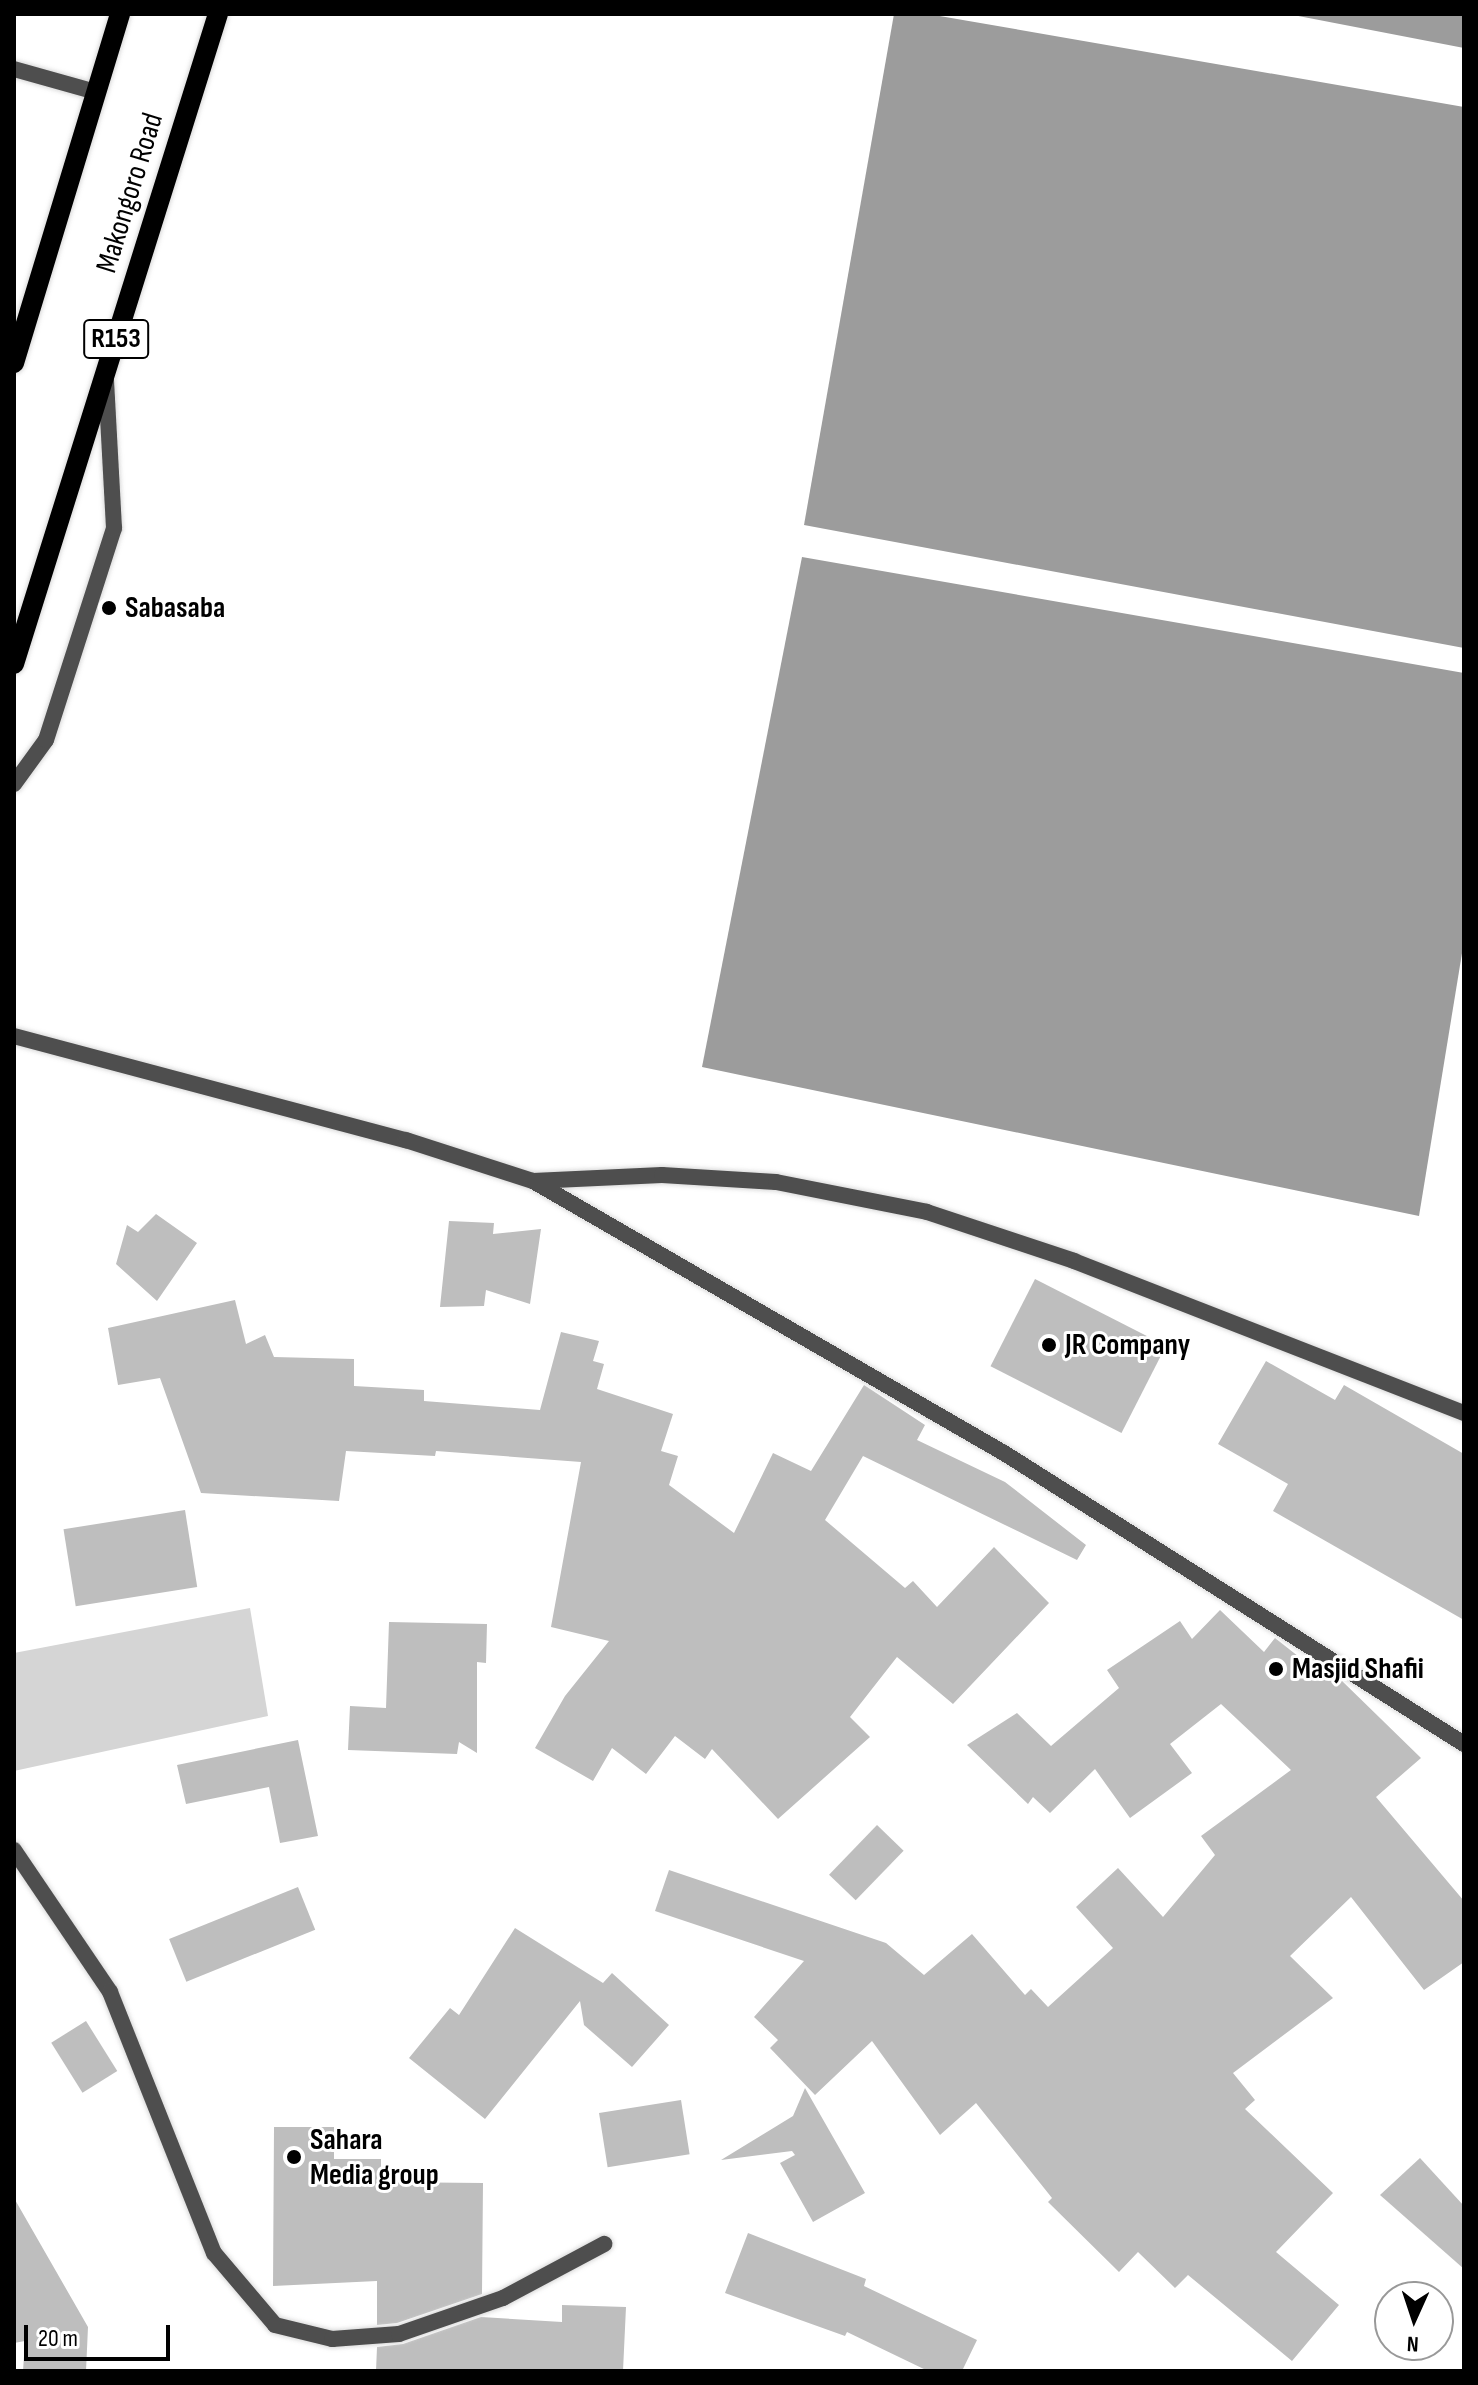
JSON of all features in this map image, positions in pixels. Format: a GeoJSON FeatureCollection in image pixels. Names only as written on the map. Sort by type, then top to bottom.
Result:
{"type":"FeatureCollection","features":[{"type":"Feature","properties":{"kind":"main road","name":"Makongoro Road"},"geometry":{"type":"LineString","coordinates":[[14,363],[19,329],[120,14]]}},
{"type":"Feature","properties":{"kind":"main road","name":"Makongoro Road"},"geometry":{"type":"LineString","coordinates":[[14,664],[218,14]]}},
{"type":"Feature","properties":{"kind":"street"},"geometry":{"type":"LineString","coordinates":[[14,69],[96,92]]}},
{"type":"Feature","properties":{"kind":"street"},"geometry":{"type":"LineString","coordinates":[[14,784],[46,740],[114,528],[105,375]]}},
{"type":"Feature","properties":{"kind":"street"},"geometry":{"type":"LineString","coordinates":[[14,1036],[406,1140],[533,1181],[1004,1453],[1464,1744]]}},
{"type":"Feature","properties":{"kind":"street"},"geometry":{"type":"LineString","coordinates":[[533,1181],[662,1175],[776,1182],[927,1212],[1074,1261],[1464,1413]]}},
{"type":"Feature","properties":{"kind":"street"},"geometry":{"type":"LineString","coordinates":[[14,1850],[110,1992],[214,2253],[275,2325],[332,2339],[399,2334],[503,2298],[604,2244]]}},
{"type":"Feature","properties":{"kind":"shaded area"},"geometry":{"type":"Polygon","coordinates":[[[894,14],[928,14],[1464,107],[1464,648],[804,525],[894,14]]]}},
{"type":"Feature","properties":{"kind":"shaded area"},"geometry":{"type":"Polygon","coordinates":[[[1288,14],[1464,14],[1464,48],[1288,14]]]}},
{"type":"Feature","properties":{"kind":"shaded area"},"geometry":{"type":"Polygon","coordinates":[[[802,557],[1464,673],[1464,941],[1419,1216],[702,1067],[802,557]]]}},
{"type":"Feature","properties":{"kind":"shaded area"},"geometry":{"type":"Polygon","coordinates":[[[250,1608],[268,1716],[14,1771],[14,1653],[250,1608]]]}},
{"type":"Feature","properties":{"kind":"building"},"geometry":{"type":"Polygon","coordinates":[[[156,1214],[197,1243],[157,1301],[116,1264],[127,1225],[138,1232],[156,1214]]]}},
{"type":"Feature","properties":{"kind":"building"},"geometry":{"type":"Polygon","coordinates":[[[449,1221],[494,1223],[493,1234],[541,1229],[530,1304],[486,1290],[484,1306],[440,1307],[449,1221]]]}},
{"type":"Feature","properties":{"kind":"building"},"geometry":{"type":"Polygon","coordinates":[[[1035,1279],[1166,1346],[1121,1433],[991,1366],[1035,1279]]]}},
{"type":"Feature","properties":{"kind":"building"},"geometry":{"type":"Polygon","coordinates":[[[235,1300],[246,1344],[265,1335],[274,1357],[354,1359],[354,1386],[424,1390],[424,1401],[540,1410],[561,1332],[599,1341],[593,1361],[604,1364],[597,1389],[673,1414],[661,1451],[678,1456],[669,1485],[734,1533],[773,1453],[811,1471],[864,1385],[925,1425],[917,1440],[1005,1482],[1086,1545],[1077,1560],[863,1456],[825,1520],[905,1588],[913,1581],[937,1607],[994,1547],[1049,1603],[953,1704],[897,1657],[850,1717],[870,1737],[778,1819],[712,1749],[705,1759],[675,1736],[646,1774],[612,1748],[593,1781],[535,1748],[565,1696],[609,1641],[551,1627],[581,1462],[436,1451],[435,1456],[346,1451],[339,1501],[201,1493],[160,1378],[118,1385],[108,1328],[235,1300]]]}},
{"type":"Feature","properties":{"kind":"building"},"geometry":{"type":"Polygon","coordinates":[[[1266,1361],[1335,1400],[1344,1385],[1464,1454],[1464,1620],[1273,1511],[1288,1484],[1218,1444],[1266,1361]]]}},
{"type":"Feature","properties":{"kind":"building"},"geometry":{"type":"Polygon","coordinates":[[[185,1510],[197,1587],[76,1606],[64,1529],[185,1510]]]}},
{"type":"Feature","properties":{"kind":"building"},"geometry":{"type":"Polygon","coordinates":[[[1220,1610],[1264,1652],[1275,1638],[1322,1675],[1326,1670],[1340,1679],[1421,1758],[1376,1797],[1464,1901],[1464,1962],[1424,1990],[1351,1897],[1290,1956],[1333,1998],[1233,2073],[1255,2100],[1245,2109],[1333,2193],[1276,2252],[1339,2305],[1292,2361],[1188,2275],[1175,2288],[1138,2252],[1119,2272],[1048,2202],[1052,2198],[976,2103],[940,2135],[872,2041],[815,2095],[770,2048],[778,2040],[754,2017],[804,1961],[655,1911],[669,1870],[886,1943],[924,1975],[972,1934],[1025,1995],[1031,1989],[1048,2007],[1113,1948],[1076,1907],[1118,1868],[1163,1917],[1215,1855],[1201,1836],[1291,1770],[1221,1704],[1170,1744],[1192,1773],[1130,1818],[1095,1769],[1050,1813],[1033,1797],[1028,1804],[967,1745],[1017,1713],[1051,1746],[1119,1688],[1107,1670],[1180,1621],[1192,1639],[1220,1610]]]}},
{"type":"Feature","properties":{"kind":"building"},"geometry":{"type":"Polygon","coordinates":[[[389,1622],[487,1624],[486,1663],[477,1662],[477,1753],[459,1742],[457,1754],[348,1750],[350,1706],[386,1708],[389,1622]]]}},
{"type":"Feature","properties":{"kind":"building"},"geometry":{"type":"Polygon","coordinates":[[[298,1740],[318,1836],[280,1843],[269,1787],[186,1804],[177,1765],[298,1740]]]}},
{"type":"Feature","properties":{"kind":"building"},"geometry":{"type":"Polygon","coordinates":[[[877,1825],[904,1851],[856,1900],[829,1875],[877,1825]]]}},
{"type":"Feature","properties":{"kind":"building"},"geometry":{"type":"Polygon","coordinates":[[[298,1887],[315,1930],[186,1982],[169,1939],[298,1887]]]}},
{"type":"Feature","properties":{"kind":"building"},"geometry":{"type":"Polygon","coordinates":[[[515,1928],[603,1983],[612,1973],[669,2025],[632,2067],[584,2025],[580,2001],[485,2119],[409,2058],[450,2008],[459,2015],[515,1928]]]}},
{"type":"Feature","properties":{"kind":"building"},"geometry":{"type":"Polygon","coordinates":[[[86,2021],[117,2071],[82,2093],[51,2043],[86,2021]]]}},
{"type":"Feature","properties":{"kind":"building"},"geometry":{"type":"Polygon","coordinates":[[[805,2088],[865,2193],[813,2222],[780,2163],[795,2155],[792,2151],[721,2160],[793,2116],[805,2088]]]}},
{"type":"Feature","properties":{"kind":"building"},"geometry":{"type":"Polygon","coordinates":[[[681,2100],[690,2154],[608,2167],[599,2113],[681,2100]]]}},
{"type":"Feature","properties":{"kind":"building"},"geometry":{"type":"Polygon","coordinates":[[[274,2127],[334,2127],[334,2159],[381,2159],[381,2182],[483,2183],[482,2294],[397,2323],[377,2325],[377,2281],[273,2286],[274,2127]]]}},
{"type":"Feature","properties":{"kind":"building"},"geometry":{"type":"Polygon","coordinates":[[[1420,2158],[1464,2206],[1464,2269],[1380,2195],[1420,2158]]]}},
{"type":"Feature","properties":{"kind":"building"},"geometry":{"type":"Polygon","coordinates":[[[14,2198],[88,2327],[86,2371],[23,2371],[25,2341],[14,2343],[14,2198]]]}},
{"type":"Feature","properties":{"kind":"building"},"geometry":{"type":"Polygon","coordinates":[[[748,2233],[866,2279],[864,2286],[977,2340],[962,2371],[928,2371],[847,2332],[845,2336],[725,2293],[748,2233]]]}},
{"type":"Feature","properties":{"kind":"building"},"geometry":{"type":"Polygon","coordinates":[[[562,2305],[626,2307],[623,2371],[376,2371],[377,2347],[403,2344],[481,2317],[562,2322],[562,2305]]]}},
{"type":"Feature","properties":{"kind":"place","name":"Sabasaba"},"geometry":{"type":"Point","coordinates":[109,608]}},
{"type":"Feature","properties":{"kind":"place","name":"JR Company"},"geometry":{"type":"Point","coordinates":[1049,1345]}},
{"type":"Feature","properties":{"kind":"place","name":"Masjid Shafii"},"geometry":{"type":"Point","coordinates":[1276,1669]}},
{"type":"Feature","properties":{"kind":"place","name":"Sahara Media group"},"geometry":{"type":"Point","coordinates":[294,2157]}}]}
